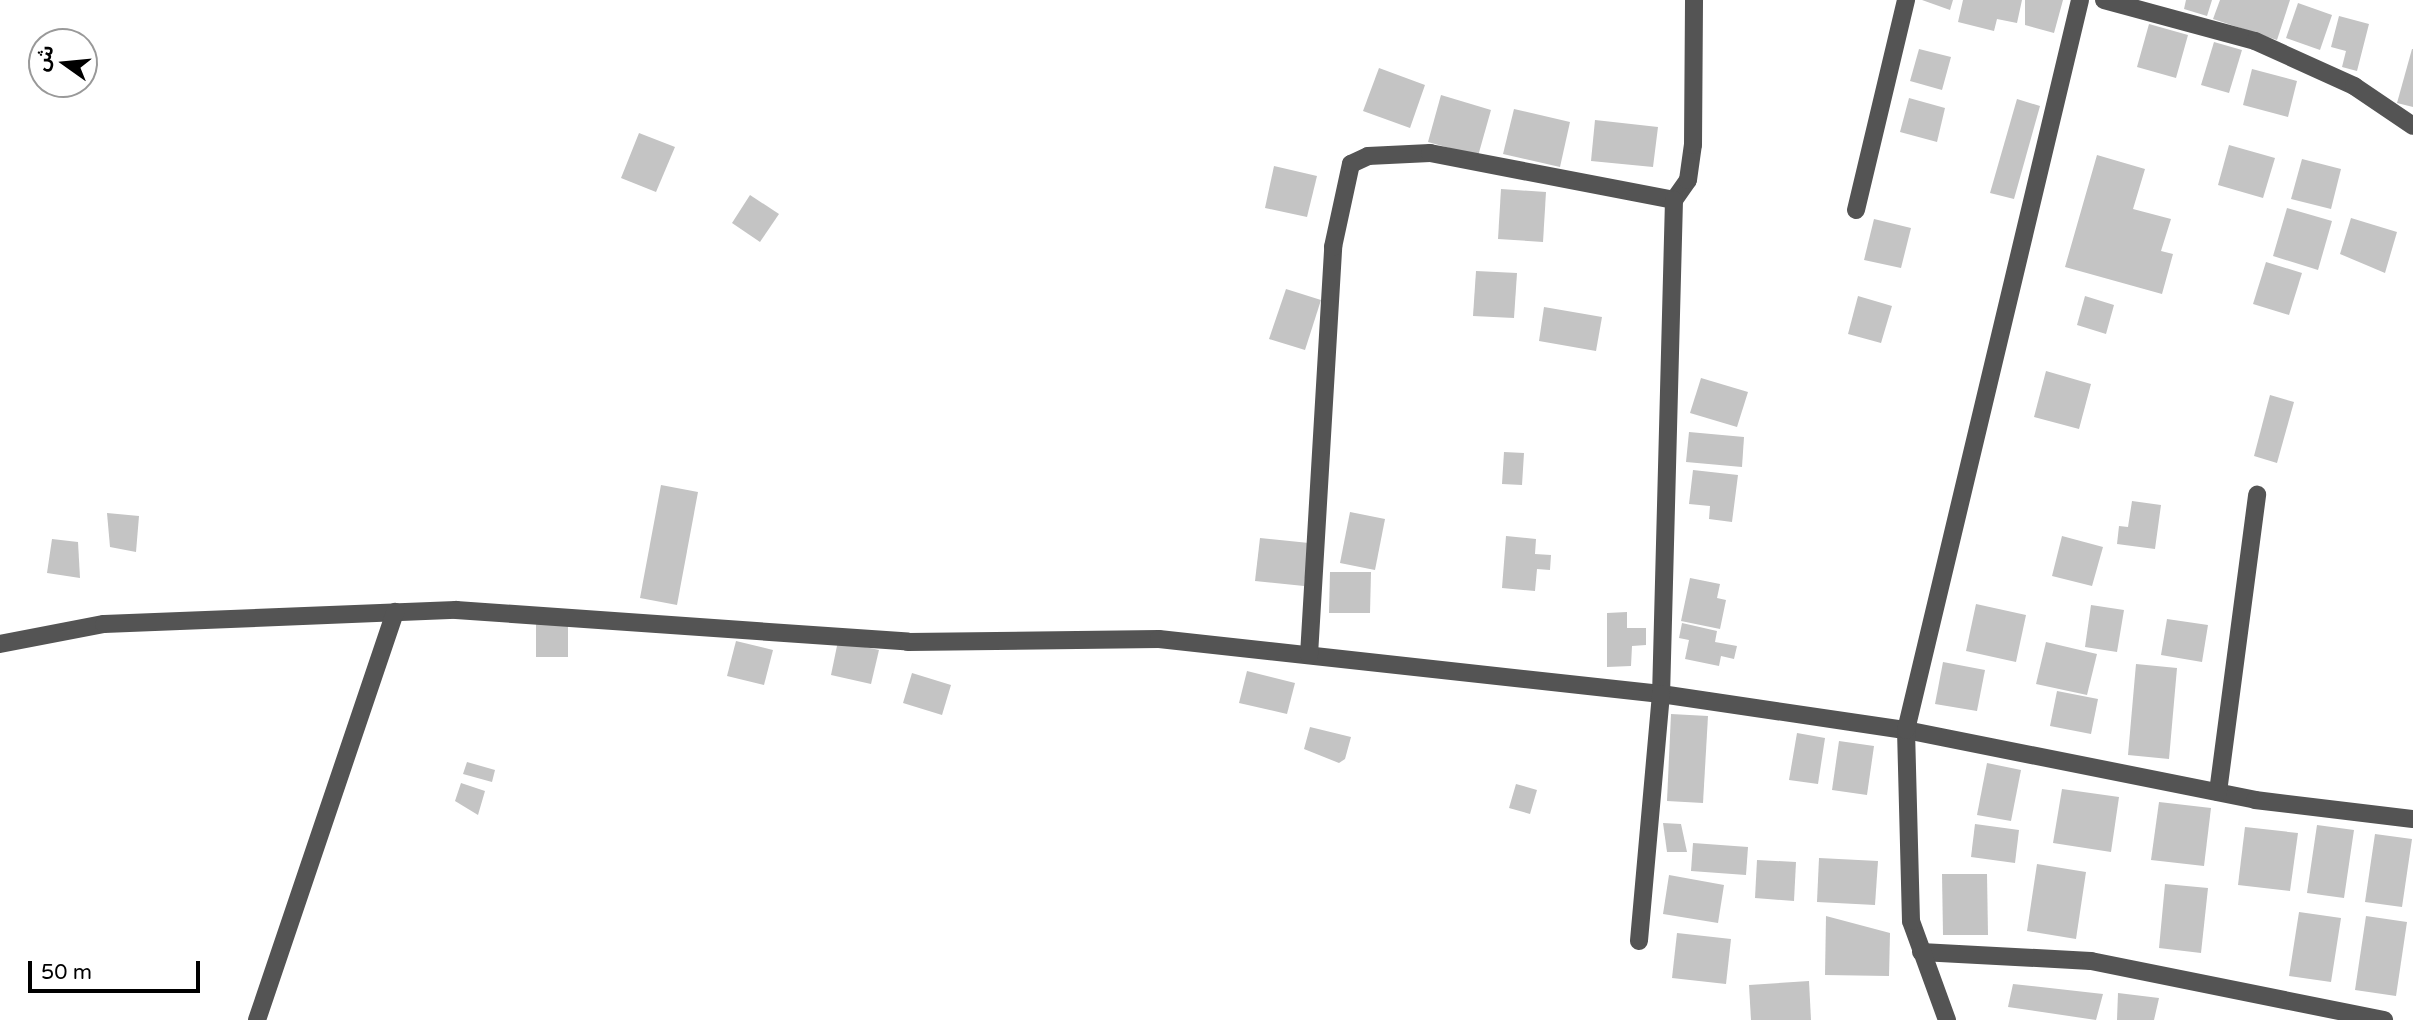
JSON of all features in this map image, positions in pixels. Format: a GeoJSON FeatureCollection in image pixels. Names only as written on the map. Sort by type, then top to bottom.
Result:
{"type":"FeatureCollection","features":[{"type":"Feature","properties":{"kind":"street"},"geometry":{"type":"LineString","coordinates":[[1639,941],[1661,694],[1674,201],[1688,180],[1693,145],[1694,0]]}},
{"type":"Feature","properties":{"kind":"street"},"geometry":{"type":"LineString","coordinates":[[1856,210],[1906,0]]}},
{"type":"Feature","properties":{"kind":"street"},"geometry":{"type":"LineString","coordinates":[[1947,1020],[1911,921],[1907,865],[1906,730],[2080,0]]}},
{"type":"Feature","properties":{"kind":"street"},"geometry":{"type":"LineString","coordinates":[[2104,0],[2255,41],[2354,86],[2413,126]]}},
{"type":"Feature","properties":{"kind":"street"},"geometry":{"type":"LineString","coordinates":[[1309,655],[1333,247],[1350,164],[1368,156],[1430,153],[1674,201]]}},
{"type":"Feature","properties":{"kind":"street"},"geometry":{"type":"LineString","coordinates":[[2218,792],[2257,495]]}},
{"type":"Feature","properties":{"kind":"street"},"geometry":{"type":"LineString","coordinates":[[0,644],[104,624],[457,610],[908,642],[1159,639],[1661,694],[1906,730],[2218,792],[2413,819]]}},
{"type":"Feature","properties":{"kind":"street"},"geometry":{"type":"LineString","coordinates":[[257,1020],[395,612]]}},
{"type":"Feature","properties":{"kind":"street"},"geometry":{"type":"LineString","coordinates":[[1921,952],[2091,961],[2384,1020]]}},
{"type":"Feature","properties":{"kind":"building"},"geometry":{"type":"Polygon","coordinates":[[[1922,0],[1953,0],[1950,10],[1922,0]]]}},
{"type":"Feature","properties":{"kind":"building"},"geometry":{"type":"Polygon","coordinates":[[[1963,0],[2022,0],[2017,23],[1997,19],[1994,31],[1958,22],[1963,0]]]}},
{"type":"Feature","properties":{"kind":"building"},"geometry":{"type":"Polygon","coordinates":[[[2025,0],[2063,0],[2054,33],[2025,25],[2025,0]]]}},
{"type":"Feature","properties":{"kind":"building"},"geometry":{"type":"Polygon","coordinates":[[[2186,0],[2212,0],[2207,16],[2184,9],[2186,0]]]}},
{"type":"Feature","properties":{"kind":"building"},"geometry":{"type":"Polygon","coordinates":[[[2220,0],[2290,0],[2277,40],[2213,19],[2220,0]]]}},
{"type":"Feature","properties":{"kind":"building"},"geometry":{"type":"Polygon","coordinates":[[[2298,3],[2332,15],[2320,50],[2286,38],[2298,3]]]}},
{"type":"Feature","properties":{"kind":"building"},"geometry":{"type":"Polygon","coordinates":[[[2339,16],[2369,24],[2357,71],[2342,67],[2346,51],[2331,47],[2339,16]]]}},
{"type":"Feature","properties":{"kind":"building"},"geometry":{"type":"Polygon","coordinates":[[[2149,24],[2188,35],[2176,78],[2137,67],[2149,24]]]}},
{"type":"Feature","properties":{"kind":"building"},"geometry":{"type":"Polygon","coordinates":[[[2214,42],[2242,50],[2229,93],[2201,85],[2214,42]]]}},
{"type":"Feature","properties":{"kind":"building"},"geometry":{"type":"Polygon","coordinates":[[[1919,49],[1951,57],[1942,90],[1910,81],[1919,49]]]}},
{"type":"Feature","properties":{"kind":"building"},"geometry":{"type":"Polygon","coordinates":[[[2413,49],[2413,107],[2397,103],[2413,49]]]}},
{"type":"Feature","properties":{"kind":"building"},"geometry":{"type":"Polygon","coordinates":[[[1379,68],[1425,85],[1410,128],[1363,111],[1379,68]]]}},
{"type":"Feature","properties":{"kind":"building"},"geometry":{"type":"Polygon","coordinates":[[[2252,69],[2297,81],[2288,117],[2243,105],[2252,69]]]}},
{"type":"Feature","properties":{"kind":"building"},"geometry":{"type":"Polygon","coordinates":[[[1441,95],[1491,110],[1478,156],[1428,142],[1441,95]]]}},
{"type":"Feature","properties":{"kind":"building"},"geometry":{"type":"Polygon","coordinates":[[[1909,98],[1945,108],[1937,142],[1900,132],[1909,98]]]}},
{"type":"Feature","properties":{"kind":"building"},"geometry":{"type":"Polygon","coordinates":[[[2017,99],[2040,106],[2014,199],[1990,193],[2017,99]]]}},
{"type":"Feature","properties":{"kind":"building"},"geometry":{"type":"Polygon","coordinates":[[[1514,109],[1570,122],[1560,167],[1503,154],[1514,109]]]}},
{"type":"Feature","properties":{"kind":"building"},"geometry":{"type":"Polygon","coordinates":[[[1595,120],[1658,127],[1653,167],[1591,161],[1595,120]]]}},
{"type":"Feature","properties":{"kind":"building"},"geometry":{"type":"Polygon","coordinates":[[[639,133],[675,147],[656,192],[621,178],[639,133]]]}},
{"type":"Feature","properties":{"kind":"building"},"geometry":{"type":"Polygon","coordinates":[[[2229,145],[2275,158],[2263,198],[2218,185],[2229,145]]]}},
{"type":"Feature","properties":{"kind":"building"},"geometry":{"type":"Polygon","coordinates":[[[2097,155],[2145,169],[2133,209],[2171,219],[2161,251],[2173,254],[2162,294],[2065,267],[2097,155]]]}},
{"type":"Feature","properties":{"kind":"building"},"geometry":{"type":"Polygon","coordinates":[[[2302,159],[2341,169],[2331,209],[2291,199],[2302,159]]]}},
{"type":"Feature","properties":{"kind":"building"},"geometry":{"type":"Polygon","coordinates":[[[1274,166],[1317,176],[1307,217],[1265,208],[1274,166]]]}},
{"type":"Feature","properties":{"kind":"building"},"geometry":{"type":"Polygon","coordinates":[[[1501,189],[1546,192],[1543,242],[1498,239],[1501,189]]]}},
{"type":"Feature","properties":{"kind":"building"},"geometry":{"type":"Polygon","coordinates":[[[750,195],[779,214],[760,242],[732,223],[750,195]]]}},
{"type":"Feature","properties":{"kind":"building"},"geometry":{"type":"Polygon","coordinates":[[[2287,208],[2332,221],[2318,270],[2273,256],[2287,208]]]}},
{"type":"Feature","properties":{"kind":"building"},"geometry":{"type":"Polygon","coordinates":[[[2351,218],[2397,232],[2385,273],[2340,254],[2351,218]]]}},
{"type":"Feature","properties":{"kind":"building"},"geometry":{"type":"Polygon","coordinates":[[[1874,219],[1911,228],[1901,268],[1864,260],[1874,219]]]}},
{"type":"Feature","properties":{"kind":"building"},"geometry":{"type":"Polygon","coordinates":[[[2266,262],[2302,273],[2289,315],[2253,304],[2266,262]]]}},
{"type":"Feature","properties":{"kind":"building"},"geometry":{"type":"Polygon","coordinates":[[[1476,271],[1517,273],[1514,318],[1473,316],[1476,271]]]}},
{"type":"Feature","properties":{"kind":"building"},"geometry":{"type":"Polygon","coordinates":[[[1286,289],[1321,300],[1305,350],[1269,339],[1286,289]]]}},
{"type":"Feature","properties":{"kind":"building"},"geometry":{"type":"Polygon","coordinates":[[[1858,296],[1892,306],[1881,343],[1848,334],[1858,296]]]}},
{"type":"Feature","properties":{"kind":"building"},"geometry":{"type":"Polygon","coordinates":[[[2085,296],[2114,305],[2106,334],[2077,325],[2085,296]]]}},
{"type":"Feature","properties":{"kind":"building"},"geometry":{"type":"Polygon","coordinates":[[[1544,307],[1602,317],[1596,351],[1539,341],[1544,307]]]}},
{"type":"Feature","properties":{"kind":"building"},"geometry":{"type":"Polygon","coordinates":[[[2046,371],[2091,384],[2079,429],[2034,417],[2046,371]]]}},
{"type":"Feature","properties":{"kind":"building"},"geometry":{"type":"Polygon","coordinates":[[[1701,378],[1748,392],[1737,427],[1690,413],[1701,378]]]}},
{"type":"Feature","properties":{"kind":"building"},"geometry":{"type":"Polygon","coordinates":[[[2270,395],[2294,402],[2277,463],[2254,456],[2270,395]]]}},
{"type":"Feature","properties":{"kind":"building"},"geometry":{"type":"Polygon","coordinates":[[[1689,432],[1744,437],[1742,467],[1686,462],[1689,432]]]}},
{"type":"Feature","properties":{"kind":"building"},"geometry":{"type":"Polygon","coordinates":[[[1504,452],[1524,453],[1522,485],[1502,484],[1504,452]]]}},
{"type":"Feature","properties":{"kind":"building"},"geometry":{"type":"Polygon","coordinates":[[[1693,470],[1738,475],[1732,522],[1709,519],[1710,506],[1689,504],[1693,470]]]}},
{"type":"Feature","properties":{"kind":"building"},"geometry":{"type":"Polygon","coordinates":[[[661,485],[698,492],[677,605],[640,598],[661,485]]]}},
{"type":"Feature","properties":{"kind":"building"},"geometry":{"type":"Polygon","coordinates":[[[2132,501],[2161,505],[2155,549],[2117,544],[2119,526],[2128,527],[2132,501]]]}},
{"type":"Feature","properties":{"kind":"building"},"geometry":{"type":"Polygon","coordinates":[[[1350,512],[1385,519],[1375,570],[1340,563],[1350,512]]]}},
{"type":"Feature","properties":{"kind":"building"},"geometry":{"type":"Polygon","coordinates":[[[107,513],[139,516],[136,552],[110,547],[107,513]]]}},
{"type":"Feature","properties":{"kind":"building"},"geometry":{"type":"Polygon","coordinates":[[[1506,536],[1536,539],[1535,554],[1551,555],[1550,570],[1537,569],[1535,591],[1502,588],[1506,536]]]}},
{"type":"Feature","properties":{"kind":"building"},"geometry":{"type":"Polygon","coordinates":[[[2062,536],[2103,547],[2092,586],[2052,576],[2062,536]]]}},
{"type":"Feature","properties":{"kind":"building"},"geometry":{"type":"Polygon","coordinates":[[[1260,538],[1309,543],[1304,586],[1255,581],[1260,538]]]}},
{"type":"Feature","properties":{"kind":"building"},"geometry":{"type":"Polygon","coordinates":[[[52,539],[78,542],[80,578],[47,573],[52,539]]]}},
{"type":"Feature","properties":{"kind":"building"},"geometry":{"type":"Polygon","coordinates":[[[1330,572],[1371,572],[1370,613],[1329,613],[1330,572]]]}},
{"type":"Feature","properties":{"kind":"building"},"geometry":{"type":"Polygon","coordinates":[[[1690,578],[1720,584],[1717,598],[1726,600],[1720,629],[1681,621],[1690,578]]]}},
{"type":"Feature","properties":{"kind":"building"},"geometry":{"type":"Polygon","coordinates":[[[1976,604],[2026,615],[2016,662],[1966,651],[1976,604]]]}},
{"type":"Feature","properties":{"kind":"building"},"geometry":{"type":"Polygon","coordinates":[[[2091,605],[2124,610],[2117,652],[2085,647],[2091,605]]]}},
{"type":"Feature","properties":{"kind":"building"},"geometry":{"type":"Polygon","coordinates":[[[1627,612],[1627,628],[1646,628],[1646,645],[1632,646],[1631,666],[1607,667],[1607,613],[1627,612]]]}},
{"type":"Feature","properties":{"kind":"building"},"geometry":{"type":"Polygon","coordinates":[[[2167,619],[2208,625],[2202,662],[2161,655],[2167,619]]]}},
{"type":"Feature","properties":{"kind":"building"},"geometry":{"type":"Polygon","coordinates":[[[1682,623],[1717,631],[1715,642],[1737,646],[1734,659],[1721,656],[1719,666],[1685,659],[1689,640],[1679,638],[1682,623]]]}},
{"type":"Feature","properties":{"kind":"building"},"geometry":{"type":"Polygon","coordinates":[[[536,624],[568,624],[568,657],[536,657],[536,624]]]}},
{"type":"Feature","properties":{"kind":"building"},"geometry":{"type":"Polygon","coordinates":[[[736,641],[773,650],[764,685],[727,676],[736,641]]]}},
{"type":"Feature","properties":{"kind":"building"},"geometry":{"type":"Polygon","coordinates":[[[838,641],[879,650],[871,684],[831,675],[838,641]]]}},
{"type":"Feature","properties":{"kind":"building"},"geometry":{"type":"Polygon","coordinates":[[[2046,642],[2097,654],[2087,695],[2036,684],[2046,642]]]}},
{"type":"Feature","properties":{"kind":"building"},"geometry":{"type":"Polygon","coordinates":[[[1943,662],[1985,670],[1977,711],[1935,704],[1943,662]]]}},
{"type":"Feature","properties":{"kind":"building"},"geometry":{"type":"Polygon","coordinates":[[[2136,664],[2177,668],[2169,759],[2128,755],[2136,664]]]}},
{"type":"Feature","properties":{"kind":"building"},"geometry":{"type":"Polygon","coordinates":[[[1247,671],[1295,683],[1287,714],[1239,703],[1247,671]]]}},
{"type":"Feature","properties":{"kind":"building"},"geometry":{"type":"Polygon","coordinates":[[[912,673],[951,685],[942,715],[903,703],[912,673]]]}},
{"type":"Feature","properties":{"kind":"building"},"geometry":{"type":"Polygon","coordinates":[[[2057,691],[2098,699],[2091,734],[2050,726],[2057,691]]]}},
{"type":"Feature","properties":{"kind":"building"},"geometry":{"type":"Polygon","coordinates":[[[1671,714],[1708,716],[1703,803],[1667,801],[1671,714]]]}},
{"type":"Feature","properties":{"kind":"building"},"geometry":{"type":"Polygon","coordinates":[[[1310,727],[1351,737],[1345,759],[1339,763],[1304,749],[1310,727]]]}},
{"type":"Feature","properties":{"kind":"building"},"geometry":{"type":"Polygon","coordinates":[[[1797,733],[1825,738],[1818,784],[1789,780],[1797,733]]]}},
{"type":"Feature","properties":{"kind":"building"},"geometry":{"type":"Polygon","coordinates":[[[1839,741],[1874,746],[1867,795],[1832,790],[1839,741]]]}},
{"type":"Feature","properties":{"kind":"building"},"geometry":{"type":"Polygon","coordinates":[[[467,762],[495,770],[492,782],[463,774],[467,762]]]}},
{"type":"Feature","properties":{"kind":"building"},"geometry":{"type":"Polygon","coordinates":[[[1987,763],[2021,770],[2011,821],[1977,815],[1987,763]]]}},
{"type":"Feature","properties":{"kind":"building"},"geometry":{"type":"Polygon","coordinates":[[[461,783],[485,791],[478,815],[455,801],[461,783]]]}},
{"type":"Feature","properties":{"kind":"building"},"geometry":{"type":"Polygon","coordinates":[[[1516,784],[1537,790],[1530,814],[1509,808],[1516,784]]]}},
{"type":"Feature","properties":{"kind":"building"},"geometry":{"type":"Polygon","coordinates":[[[2062,789],[2119,797],[2111,852],[2053,843],[2062,789]]]}},
{"type":"Feature","properties":{"kind":"building"},"geometry":{"type":"Polygon","coordinates":[[[2159,802],[2211,808],[2204,866],[2151,860],[2159,802]]]}},
{"type":"Feature","properties":{"kind":"building"},"geometry":{"type":"Polygon","coordinates":[[[1663,823],[1681,824],[1687,852],[1667,852],[1663,823]]]}},
{"type":"Feature","properties":{"kind":"building"},"geometry":{"type":"Polygon","coordinates":[[[1975,824],[2019,830],[2015,863],[1971,857],[1975,824]]]}},
{"type":"Feature","properties":{"kind":"building"},"geometry":{"type":"Polygon","coordinates":[[[2317,825],[2354,830],[2344,898],[2307,893],[2317,825]]]}},
{"type":"Feature","properties":{"kind":"building"},"geometry":{"type":"Polygon","coordinates":[[[2245,827],[2298,833],[2290,891],[2238,885],[2245,827]]]}},
{"type":"Feature","properties":{"kind":"building"},"geometry":{"type":"Polygon","coordinates":[[[2375,834],[2412,839],[2402,907],[2365,902],[2375,834]]]}},
{"type":"Feature","properties":{"kind":"building"},"geometry":{"type":"Polygon","coordinates":[[[1693,843],[1748,847],[1746,875],[1691,871],[1693,843]]]}},
{"type":"Feature","properties":{"kind":"building"},"geometry":{"type":"Polygon","coordinates":[[[1819,858],[1878,861],[1875,905],[1817,902],[1819,858]]]}},
{"type":"Feature","properties":{"kind":"building"},"geometry":{"type":"Polygon","coordinates":[[[1757,860],[1796,862],[1794,901],[1755,898],[1757,860]]]}},
{"type":"Feature","properties":{"kind":"building"},"geometry":{"type":"Polygon","coordinates":[[[2037,864],[2086,872],[2076,939],[2027,931],[2037,864]]]}},
{"type":"Feature","properties":{"kind":"building"},"geometry":{"type":"Polygon","coordinates":[[[1942,874],[1987,874],[1988,935],[1943,935],[1942,874]]]}},
{"type":"Feature","properties":{"kind":"building"},"geometry":{"type":"Polygon","coordinates":[[[1669,875],[1724,885],[1718,923],[1663,914],[1669,875]]]}},
{"type":"Feature","properties":{"kind":"building"},"geometry":{"type":"Polygon","coordinates":[[[2165,884],[2208,888],[2201,953],[2159,948],[2165,884]]]}},
{"type":"Feature","properties":{"kind":"building"},"geometry":{"type":"Polygon","coordinates":[[[2299,912],[2341,918],[2331,982],[2289,976],[2299,912]]]}},
{"type":"Feature","properties":{"kind":"building"},"geometry":{"type":"Polygon","coordinates":[[[1826,916],[1890,933],[1889,976],[1825,975],[1826,916]]]}},
{"type":"Feature","properties":{"kind":"building"},"geometry":{"type":"Polygon","coordinates":[[[2366,916],[2407,922],[2396,996],[2355,990],[2366,916]]]}},
{"type":"Feature","properties":{"kind":"building"},"geometry":{"type":"Polygon","coordinates":[[[1677,933],[1731,939],[1726,984],[1672,978],[1677,933]]]}},
{"type":"Feature","properties":{"kind":"building"},"geometry":{"type":"Polygon","coordinates":[[[1809,981],[1811,1020],[1751,1020],[1749,985],[1809,981]]]}},
{"type":"Feature","properties":{"kind":"building"},"geometry":{"type":"Polygon","coordinates":[[[2013,984],[2103,994],[2096,1020],[2008,1007],[2013,984]]]}},
{"type":"Feature","properties":{"kind":"building"},"geometry":{"type":"Polygon","coordinates":[[[2118,993],[2159,998],[2154,1020],[2117,1020],[2118,993]]]}}]}
